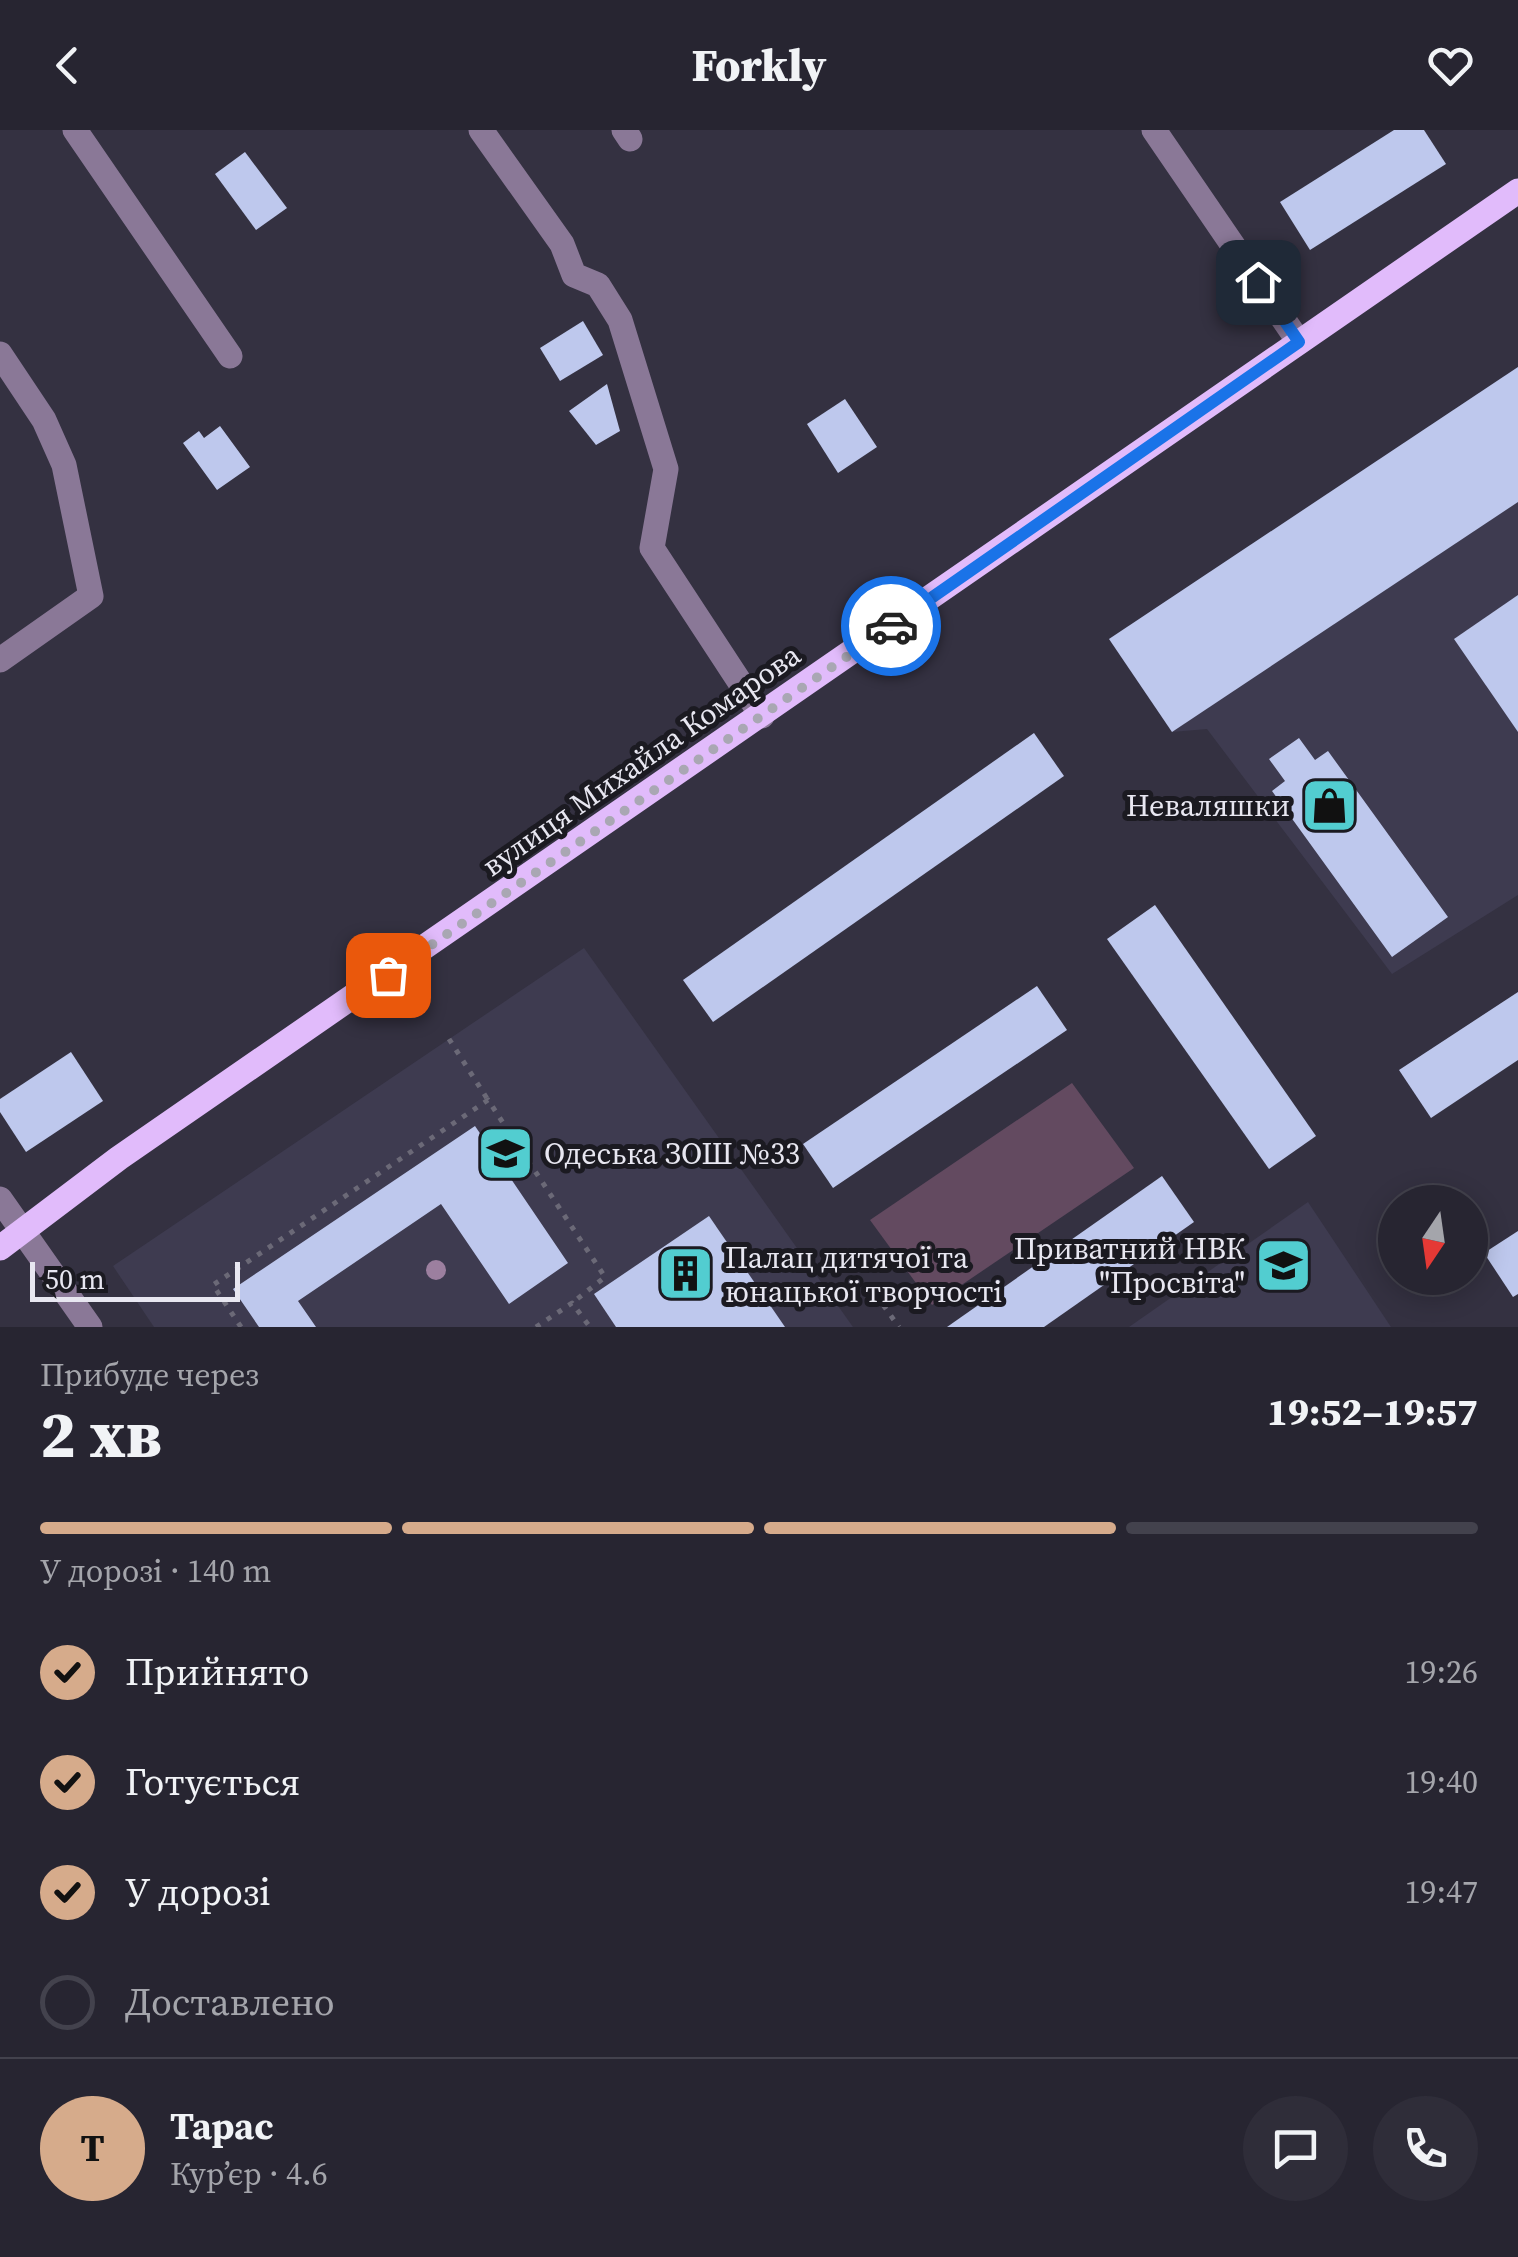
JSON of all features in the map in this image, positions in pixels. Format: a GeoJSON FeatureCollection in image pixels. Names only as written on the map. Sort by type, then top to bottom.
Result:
{"type":"FeatureCollection","features":[{"type":"Feature","properties":{"kind":"main road","name":"вулиця Михайла Комарова"},"geometry":{"type":"LineString","coordinates":[[0,1248],[120,1158],[1518,191]]}},
{"type":"Feature","properties":{"kind":"street"},"geometry":{"type":"LineString","coordinates":[[76,130],[230,356]]}},
{"type":"Feature","properties":{"kind":"street"},"geometry":{"type":"LineString","coordinates":[[481,130],[562,244],[574,275],[598,285],[620,320],[666,468],[652,548],[762,716]]}},
{"type":"Feature","properties":{"kind":"street"},"geometry":{"type":"LineString","coordinates":[[1154,130],[1299,342]]}},
{"type":"Feature","properties":{"kind":"street"},"geometry":{"type":"LineString","coordinates":[[0,354],[44,420],[64,464],[76,534],[91,586],[86,603],[0,660]]}},
{"type":"Feature","properties":{"kind":"street"},"geometry":{"type":"LineString","coordinates":[[0,1200],[90,1327]]}},
{"type":"Feature","properties":{"kind":"path"},"geometry":{"type":"LineString","coordinates":[[449,1040],[605,1276],[536,1327]]}},
{"type":"Feature","properties":{"kind":"path"},"geometry":{"type":"LineString","coordinates":[[240,1327],[213,1285],[488,1100]]}},
{"type":"Feature","properties":{"kind":"path"},"geometry":{"type":"LineString","coordinates":[[868,1284],[899,1327]]}},
{"type":"Feature","properties":{"kind":"path"},"geometry":{"type":"LineString","coordinates":[[572,1303],[590,1327]]}},
{"type":"Feature","properties":{"kind":"shaded area"},"geometry":{"type":"Polygon","coordinates":[[[1518,367],[1518,895],[1392,974],[1207,729],[1172,732],[1109,639],[1518,367]]]}},
{"type":"Feature","properties":{"kind":"shaded area","name":"Одеська ЗОШ №33"},"geometry":{"type":"Polygon","coordinates":[[[584,948],[853,1327],[154,1327],[113,1266],[584,948]]]}},
{"type":"Feature","properties":{"kind":"shaded area"},"geometry":{"type":"Polygon","coordinates":[[[1072,1083],[1134,1168],[932,1305],[870,1220],[1072,1083]]]}},
{"type":"Feature","properties":{"kind":"shaded area","name":"Приватний НВК \"Просвіта\""},"geometry":{"type":"Polygon","coordinates":[[[1308,1202],[1391,1327],[1129,1327],[1308,1202]]]}},
{"type":"Feature","properties":{"kind":"building"},"geometry":{"type":"Polygon","coordinates":[[[1394,130],[1424,130],[1446,164],[1310,250],[1280,202],[1394,130]]]}},
{"type":"Feature","properties":{"kind":"building"},"geometry":{"type":"Polygon","coordinates":[[[245,152],[287,208],[256,230],[215,174],[245,152]]]}},
{"type":"Feature","properties":{"kind":"building"},"geometry":{"type":"Polygon","coordinates":[[[583,321],[603,355],[560,381],[540,348],[583,321]]]}},
{"type":"Feature","properties":{"kind":"building"},"geometry":{"type":"Polygon","coordinates":[[[1518,367],[1518,502],[1172,732],[1109,639],[1518,367]]]}},
{"type":"Feature","properties":{"kind":"building"},"geometry":{"type":"Polygon","coordinates":[[[607,384],[620,431],[596,445],[569,411],[607,384]]]}},
{"type":"Feature","properties":{"kind":"building"},"geometry":{"type":"Polygon","coordinates":[[[845,399],[877,447],[838,473],[807,424],[845,399]]]}},
{"type":"Feature","properties":{"kind":"building"},"geometry":{"type":"Polygon","coordinates":[[[220,426],[250,467],[217,490],[183,443],[199,431],[204,438],[220,426]]]}},
{"type":"Feature","properties":{"kind":"building"},"geometry":{"type":"Polygon","coordinates":[[[1518,595],[1518,732],[1454,639],[1518,595]]]}},
{"type":"Feature","properties":{"kind":"building"},"geometry":{"type":"Polygon","coordinates":[[[1034,733],[1064,776],[713,1022],[683,980],[1034,733]]]}},
{"type":"Feature","properties":{"kind":"building"},"geometry":{"type":"Polygon","coordinates":[[[1299,738],[1315,760],[1328,751],[1448,917],[1392,957],[1272,791],[1285,781],[1269,759],[1299,738]]]}},
{"type":"Feature","properties":{"kind":"building"},"geometry":{"type":"Polygon","coordinates":[[[1155,905],[1316,1136],[1269,1169],[1107,939],[1155,905]]]}},
{"type":"Feature","properties":{"kind":"building"},"geometry":{"type":"Polygon","coordinates":[[[1037,986],[1067,1030],[833,1188],[803,1144],[1037,986]]]}},
{"type":"Feature","properties":{"kind":"building"},"geometry":{"type":"Polygon","coordinates":[[[1518,992],[1518,1060],[1431,1118],[1399,1070],[1518,992]]]}},
{"type":"Feature","properties":{"kind":"building"},"geometry":{"type":"Polygon","coordinates":[[[71,1052],[103,1101],[26,1152],[0,1112],[0,1099],[71,1052]]]}},
{"type":"Feature","properties":{"kind":"building"},"geometry":{"type":"Polygon","coordinates":[[[475,1126],[568,1263],[509,1304],[441,1204],[298,1301],[316,1327],[259,1327],[233,1289],[475,1126]]]}},
{"type":"Feature","properties":{"kind":"building"},"geometry":{"type":"Polygon","coordinates":[[[1162,1176],[1194,1222],[1044,1327],[947,1327],[1162,1176]]]}},
{"type":"Feature","properties":{"kind":"building","name":"Палац дитячої та юнацької творчості"},"geometry":{"type":"Polygon","coordinates":[[[709,1216],[785,1327],[616,1327],[594,1294],[709,1216]]]}},
{"type":"Feature","properties":{"kind":"building"},"geometry":{"type":"Polygon","coordinates":[[[1518,1231],[1518,1294],[1513,1297],[1488,1259],[1488,1250],[1518,1231]]]}},
{"type":"Feature","properties":{"kind":"way so far"},"geometry":{"type":"LineString","coordinates":[[388,975],[891,626]]}},
{"type":"Feature","properties":{"kind":"place","name":"Неваляшки"},"geometry":{"type":"Point","coordinates":[1329,805]}},
{"type":"Feature","properties":{"kind":"place","name":"Одеська ЗОШ №33"},"geometry":{"type":"Point","coordinates":[505,1153]}},
{"type":"Feature","properties":{"kind":"place","name":"Приватний НВК \"Просвіта\""},"geometry":{"type":"Point","coordinates":[1284,1265]}},
{"type":"Feature","properties":{"kind":"place","name":"Палац дитячої та юнацької творчості"},"geometry":{"type":"Point","coordinates":[686,1274]}},
{"type":"Feature","properties":{"kind":"route"},"geometry":{"type":"LineString","coordinates":[[891,626],[1299,342],[1258,282]]}}]}
